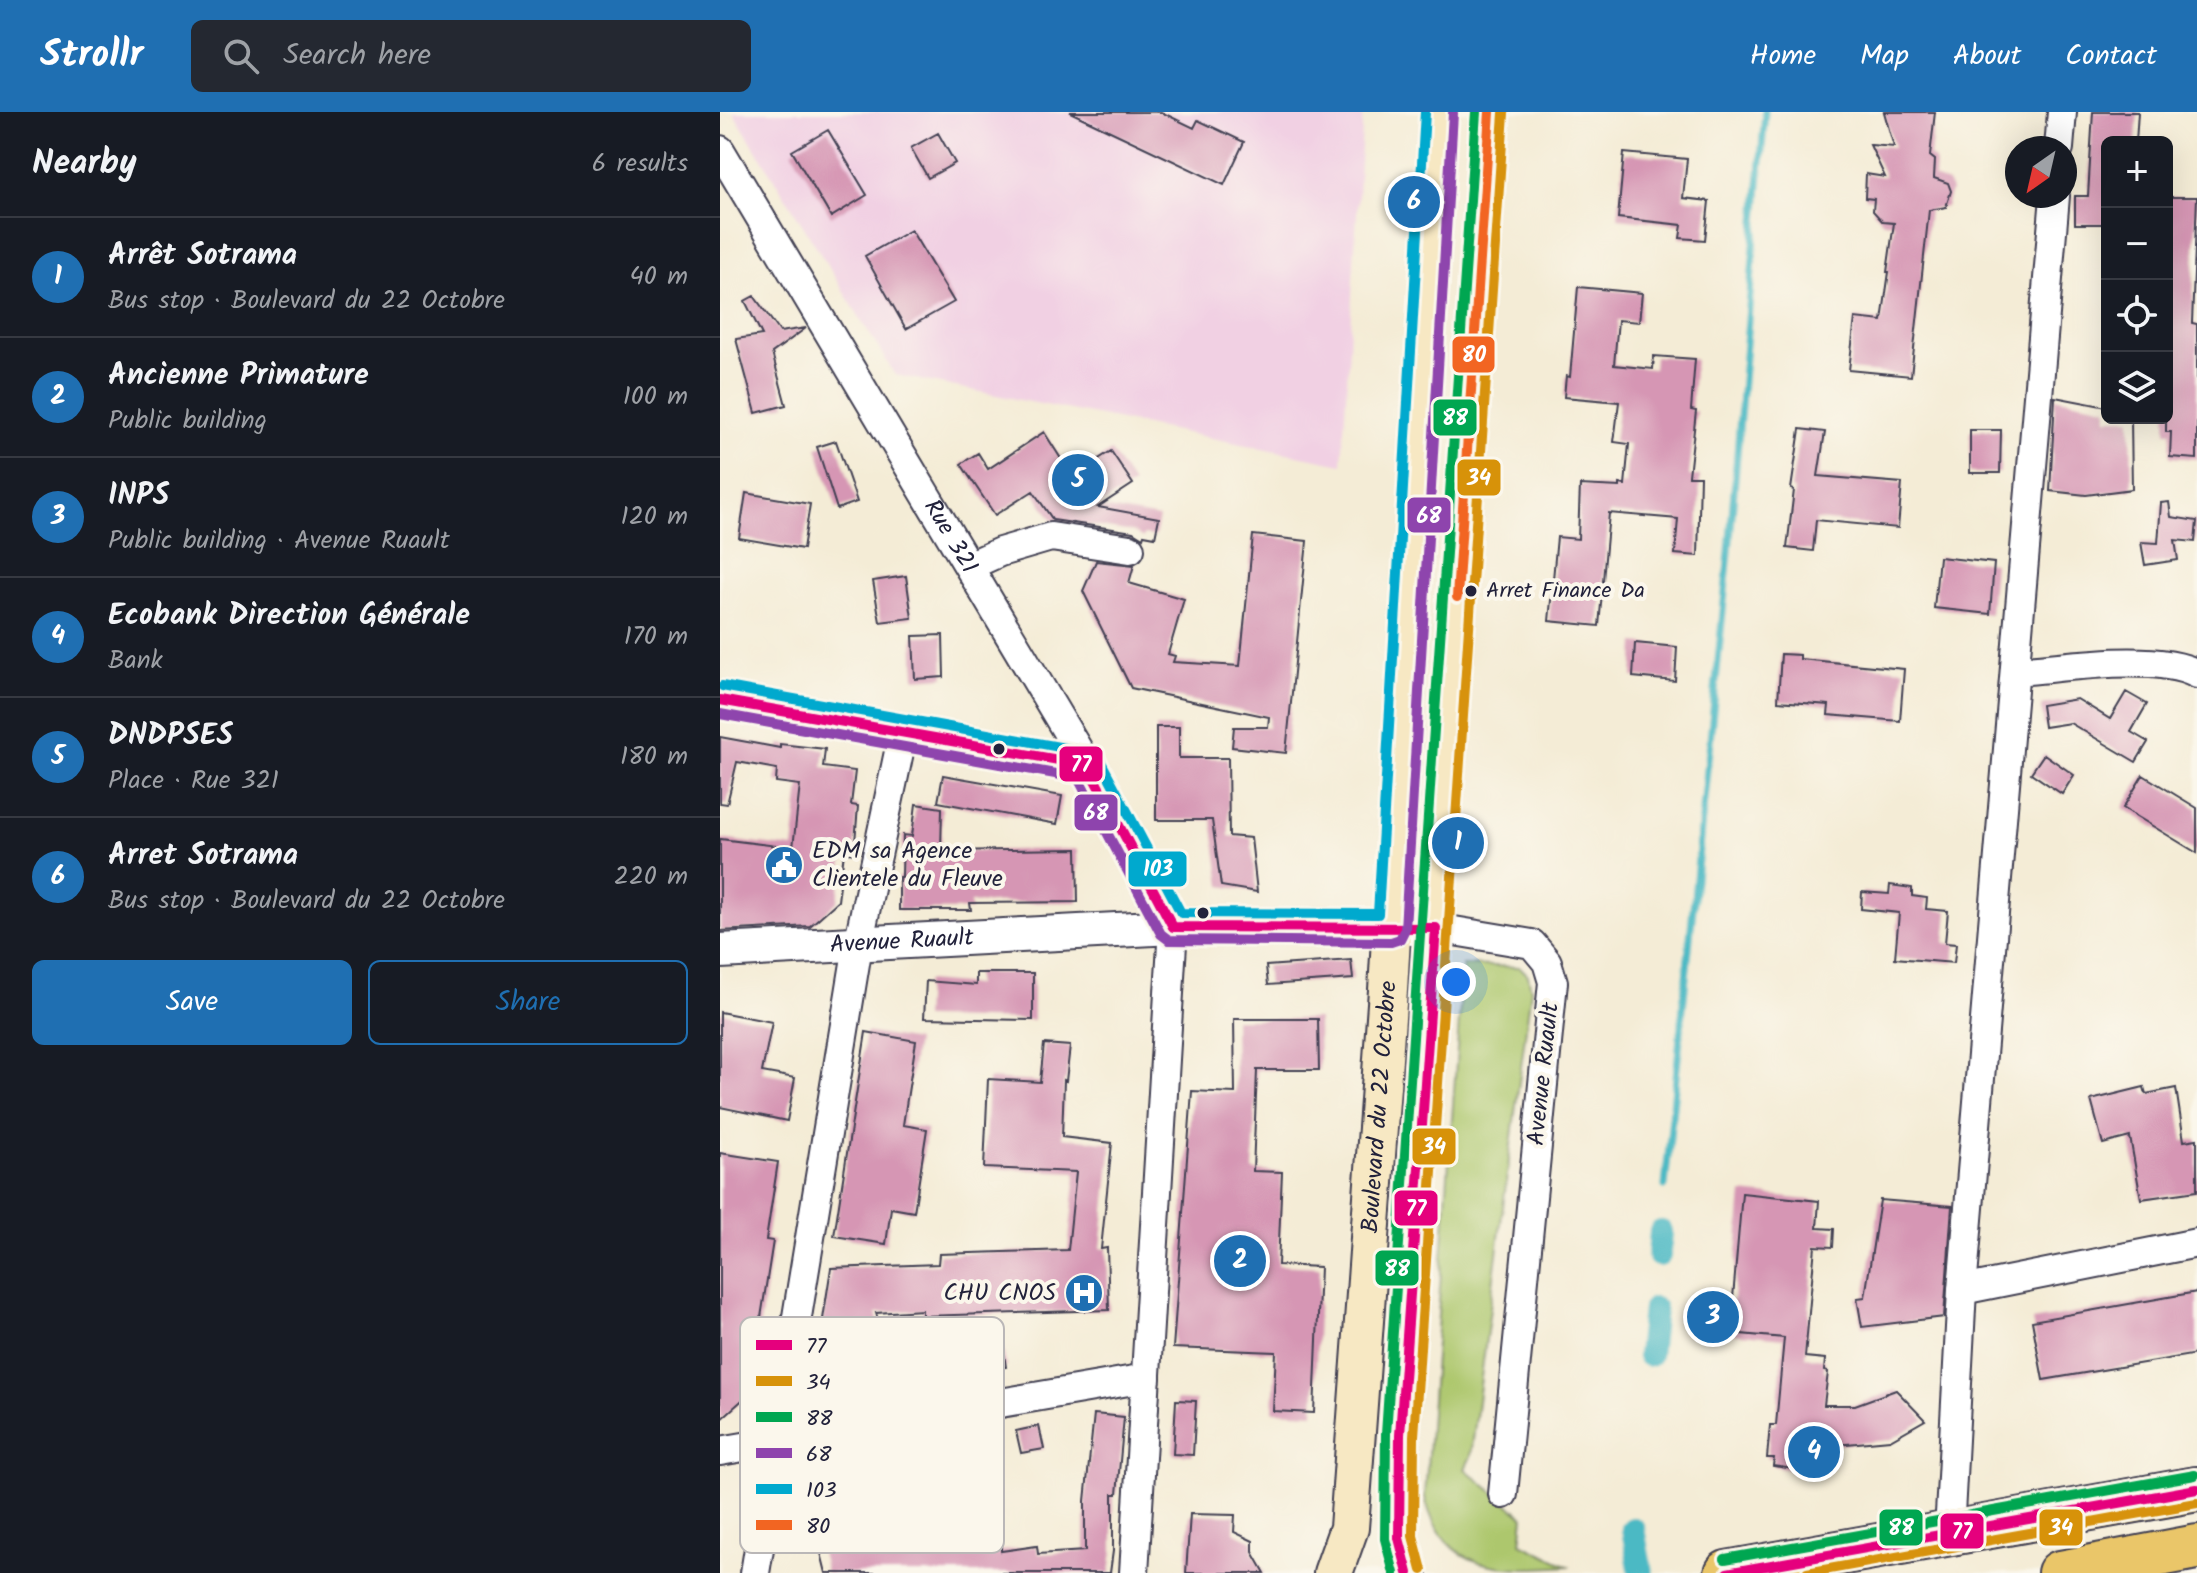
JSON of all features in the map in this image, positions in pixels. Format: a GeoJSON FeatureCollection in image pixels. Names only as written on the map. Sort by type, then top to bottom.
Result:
{"type":"FeatureCollection","features":[{"type":"Feature","properties":{"kind":"highway"},"geometry":{"type":"LineString","coordinates":[[1727,1573],[2197,1489]]}},
{"type":"Feature","properties":{"kind":"highway"},"geometry":{"type":"LineString","coordinates":[[2060,1573],[2197,1547]]}},
{"type":"Feature","properties":{"kind":"main road","name":"Boulevard du 22 Octobre"},"geometry":{"type":"LineString","coordinates":[[1333,1573],[1349,1528],[1391,928],[1439,112]]}},
{"type":"Feature","properties":{"kind":"main road","name":"Boulevard du 22 Octobre"},"geometry":{"type":"LineString","coordinates":[[1408,1573],[1399,1538],[1400,1435],[1490,112]]}},
{"type":"Feature","properties":{"kind":"street"},"geometry":{"type":"LineString","coordinates":[[2060,136],[2062,112]]}},
{"type":"Feature","properties":{"kind":"street","name":"Rue 321"},"geometry":{"type":"LineString","coordinates":[[720,150],[1087,765],[1173,927]]}},
{"type":"Feature","properties":{"kind":"street"},"geometry":{"type":"LineString","coordinates":[[1949,1533],[1962,1290],[2054,208]]}},
{"type":"Feature","properties":{"kind":"street"},"geometry":{"type":"LineString","coordinates":[[969,566],[1000,552],[1051,537],[1130,549]]}},
{"type":"Feature","properties":{"kind":"street"},"geometry":{"type":"LineString","coordinates":[[2015,671],[2150,663],[2197,674]]}},
{"type":"Feature","properties":{"kind":"street"},"geometry":{"type":"LineString","coordinates":[[720,700],[1087,765]]}},
{"type":"Feature","properties":{"kind":"street"},"geometry":{"type":"LineString","coordinates":[[798,1317],[858,945],[903,733]]}},
{"type":"Feature","properties":{"kind":"street","name":"Avenue Ruault"},"geometry":{"type":"LineString","coordinates":[[720,951],[1173,927],[1436,928],[1532,944],[1547,962],[1553,982],[1503,1494]]}},
{"type":"Feature","properties":{"kind":"street"},"geometry":{"type":"LineString","coordinates":[[1134,1573],[1173,927]]}},
{"type":"Feature","properties":{"kind":"street"},"geometry":{"type":"LineString","coordinates":[[1962,1290],[2197,1243]]}},
{"type":"Feature","properties":{"kind":"street"},"geometry":{"type":"LineString","coordinates":[[1004,1402],[1146,1378]]}},
{"type":"Feature","properties":{"kind":"street"},"geometry":{"type":"LineString","coordinates":[[720,1451],[740,1447]]}},
{"type":"Feature","properties":{"kind":"street"},"geometry":{"type":"LineString","coordinates":[[755,1573],[758,1553]]}},
{"type":"Feature","properties":{"kind":"shaded area"},"geometry":{"type":"Polygon","coordinates":[[[733,112],[1363,112],[1342,464],[895,375],[733,112]]]}},
{"type":"Feature","properties":{"kind":"green space"},"geometry":{"type":"Polygon","coordinates":[[[1463,965],[1520,967],[1528,975],[1531,989],[1471,1456],[1465,1469],[1524,1517],[1521,1543],[1568,1566],[1498,1566],[1461,1554],[1446,1541],[1434,1522],[1425,1497],[1463,965]]]}},
{"type":"Feature","properties":{"kind":"building"},"geometry":{"type":"Polygon","coordinates":[[[1070,112],[1161,112],[1194,128],[1198,120],[1244,142],[1224,185],[1070,112]]]}},
{"type":"Feature","properties":{"kind":"building"},"geometry":{"type":"Polygon","coordinates":[[[1884,112],[1935,112],[1930,156],[1935,160],[1934,178],[1948,183],[1951,191],[1946,207],[1929,210],[1911,376],[1849,370],[1855,318],[1882,321],[1889,272],[1894,223],[1883,222],[1873,211],[1874,199],[1865,198],[1866,174],[1885,177],[1870,145],[1894,147],[1884,112]]]}},
{"type":"Feature","properties":{"kind":"building"},"geometry":{"type":"Polygon","coordinates":[[[2093,112],[2138,112],[2136,136],[2101,136],[2101,224],[2075,224],[2077,196],[2088,196],[2093,112]]]}},
{"type":"Feature","properties":{"kind":"building"},"geometry":{"type":"Polygon","coordinates":[[[828,130],[867,195],[831,217],[792,151],[828,130]]]}},
{"type":"Feature","properties":{"kind":"building"},"geometry":{"type":"Polygon","coordinates":[[[938,133],[955,163],[928,178],[911,148],[938,133]]]}},
{"type":"Feature","properties":{"kind":"building"},"geometry":{"type":"Polygon","coordinates":[[[1624,153],[1687,159],[1683,198],[1709,201],[1705,240],[1680,238],[1682,225],[1618,218],[1624,153]]]}},
{"type":"Feature","properties":{"kind":"building"},"geometry":{"type":"Polygon","coordinates":[[[2173,197],[2197,197],[2192,323],[2197,324],[2197,459],[2170,457],[2171,432],[2166,432],[2166,424],[2173,424],[2173,197]]]}},
{"type":"Feature","properties":{"kind":"building"},"geometry":{"type":"Polygon","coordinates":[[[911,230],[954,302],[906,329],[865,256],[911,230]]]}},
{"type":"Feature","properties":{"kind":"building"},"geometry":{"type":"Polygon","coordinates":[[[1578,287],[1642,293],[1639,322],[1618,320],[1614,365],[1653,369],[1654,356],[1695,359],[1691,410],[1696,411],[1689,476],[1700,476],[1698,556],[1675,554],[1678,519],[1609,513],[1599,626],[1549,621],[1557,537],[1578,539],[1580,485],[1625,485],[1629,444],[1614,442],[1619,402],[1564,397],[1566,376],[1570,377],[1578,287]]]}},
{"type":"Feature","properties":{"kind":"building"},"geometry":{"type":"Polygon","coordinates":[[[754,296],[780,332],[806,328],[772,353],[786,405],[756,413],[736,339],[762,335],[745,301],[754,296]]]}},
{"type":"Feature","properties":{"kind":"building"},"geometry":{"type":"Polygon","coordinates":[[[2055,397],[2101,406],[2101,424],[2131,424],[2132,489],[2086,495],[2050,491],[2055,397]]]}},
{"type":"Feature","properties":{"kind":"building"},"geometry":{"type":"Polygon","coordinates":[[[1800,429],[1825,432],[1818,476],[1902,483],[1898,528],[1816,520],[1813,551],[1787,548],[1794,490],[1791,489],[1800,429]]]}},
{"type":"Feature","properties":{"kind":"building"},"geometry":{"type":"Polygon","coordinates":[[[1970,430],[2001,430],[2000,473],[1970,473],[1970,430]]]}},
{"type":"Feature","properties":{"kind":"building"},"geometry":{"type":"Polygon","coordinates":[[[1044,432],[1072,476],[1111,451],[1133,484],[1098,507],[1159,518],[1155,537],[1144,535],[1143,538],[1133,532],[1053,520],[1033,491],[995,515],[961,464],[978,453],[988,469],[1044,432]]]}},
{"type":"Feature","properties":{"kind":"building"},"geometry":{"type":"Polygon","coordinates":[[[836,441],[857,502],[837,509],[817,447],[836,441]]]}},
{"type":"Feature","properties":{"kind":"building"},"geometry":{"type":"Polygon","coordinates":[[[746,493],[810,504],[803,549],[739,538],[746,493]]]}},
{"type":"Feature","properties":{"kind":"building"},"geometry":{"type":"Polygon","coordinates":[[[2169,502],[2171,517],[2197,521],[2195,542],[2175,540],[2178,560],[2145,565],[2141,542],[2158,543],[2161,503],[2169,502]]]}},
{"type":"Feature","properties":{"kind":"building"},"geometry":{"type":"Polygon","coordinates":[[[1253,535],[1307,541],[1286,753],[1232,747],[1234,727],[1268,727],[1269,717],[1131,688],[1083,591],[1096,561],[1134,565],[1129,583],[1184,599],[1168,654],[1175,656],[1173,662],[1240,666],[1253,535]]]}},
{"type":"Feature","properties":{"kind":"building"},"geometry":{"type":"Polygon","coordinates":[[[1939,557],[1994,563],[1990,614],[1934,608],[1939,557]]]}},
{"type":"Feature","properties":{"kind":"building"},"geometry":{"type":"Polygon","coordinates":[[[906,576],[912,618],[880,622],[873,581],[906,576]]]}},
{"type":"Feature","properties":{"kind":"building"},"geometry":{"type":"Polygon","coordinates":[[[943,635],[944,677],[915,679],[913,636],[943,635]]]}},
{"type":"Feature","properties":{"kind":"building"},"geometry":{"type":"Polygon","coordinates":[[[1635,643],[1677,647],[1675,681],[1633,677],[1635,643]]]}},
{"type":"Feature","properties":{"kind":"building"},"geometry":{"type":"Polygon","coordinates":[[[1781,654],[1800,655],[1800,659],[1904,669],[1900,721],[1828,715],[1829,705],[1778,701],[1781,654]]]}},
{"type":"Feature","properties":{"kind":"building"},"geometry":{"type":"Polygon","coordinates":[[[2126,692],[2147,704],[2131,732],[2148,742],[2136,762],[2070,723],[2044,727],[2041,705],[2077,699],[2110,719],[2126,692]]]}},
{"type":"Feature","properties":{"kind":"building"},"geometry":{"type":"Polygon","coordinates":[[[1156,727],[1179,727],[1179,758],[1228,758],[1229,836],[1251,838],[1257,892],[1221,886],[1212,820],[1156,820],[1156,727]]]}},
{"type":"Feature","properties":{"kind":"building"},"geometry":{"type":"Polygon","coordinates":[[[720,737],[780,748],[780,744],[825,749],[823,767],[855,771],[851,805],[858,806],[854,854],[844,852],[838,901],[810,926],[720,931],[720,839],[793,848],[800,785],[776,782],[777,769],[737,762],[727,804],[720,803],[720,737]]]}},
{"type":"Feature","properties":{"kind":"building"},"geometry":{"type":"Polygon","coordinates":[[[2044,754],[2074,775],[2062,794],[2031,773],[2044,754]]]}},
{"type":"Feature","properties":{"kind":"building"},"geometry":{"type":"Polygon","coordinates":[[[943,775],[1062,796],[1057,824],[938,802],[943,775]]]}},
{"type":"Feature","properties":{"kind":"building"},"geometry":{"type":"Polygon","coordinates":[[[2143,775],[2197,808],[2197,853],[2123,808],[2143,775]]]}},
{"type":"Feature","properties":{"kind":"building"},"geometry":{"type":"Polygon","coordinates":[[[916,804],[942,808],[941,851],[1077,849],[1078,902],[970,903],[971,910],[899,910],[903,835],[912,836],[916,804]]]}},
{"type":"Feature","properties":{"kind":"building"},"geometry":{"type":"Polygon","coordinates":[[[1890,885],[1912,888],[1912,896],[1927,898],[1926,909],[1948,911],[1945,943],[1956,944],[1954,963],[1895,958],[1899,913],[1861,909],[1862,892],[1889,894],[1890,885]]]}},
{"type":"Feature","properties":{"kind":"building"},"geometry":{"type":"Polygon","coordinates":[[[1351,960],[1353,979],[1268,985],[1266,966],[1351,960]]]}},
{"type":"Feature","properties":{"kind":"building"},"geometry":{"type":"Polygon","coordinates":[[[976,973],[1033,973],[1033,1020],[924,1018],[926,981],[976,985],[976,973]]]}},
{"type":"Feature","properties":{"kind":"building"},"geometry":{"type":"Polygon","coordinates":[[[720,1012],[772,1022],[762,1072],[795,1078],[787,1121],[720,1107],[720,1012]]]}},
{"type":"Feature","properties":{"kind":"building"},"geometry":{"type":"Polygon","coordinates":[[[1234,1019],[1318,1019],[1319,1070],[1257,1070],[1253,1171],[1282,1172],[1278,1265],[1320,1267],[1314,1413],[1273,1411],[1276,1352],[1173,1348],[1192,1091],[1235,1093],[1234,1019]]]}},
{"type":"Feature","properties":{"kind":"building"},"geometry":{"type":"Polygon","coordinates":[[[866,1032],[916,1041],[903,1125],[927,1129],[914,1212],[891,1208],[886,1244],[834,1236],[866,1032]]]}},
{"type":"Feature","properties":{"kind":"building"},"geometry":{"type":"Polygon","coordinates":[[[1044,1044],[1070,1046],[1064,1080],[1062,1137],[1112,1143],[1101,1249],[1107,1248],[1109,1310],[922,1316],[922,1310],[876,1313],[877,1317],[823,1317],[831,1268],[938,1264],[939,1254],[1068,1250],[1076,1172],[984,1168],[988,1079],[1040,1082],[1044,1044]]]}},
{"type":"Feature","properties":{"kind":"building"},"geometry":{"type":"Polygon","coordinates":[[[2144,1087],[2146,1094],[2176,1088],[2184,1141],[2197,1139],[2197,1191],[2141,1199],[2130,1137],[2103,1144],[2091,1100],[2144,1087]]]}},
{"type":"Feature","properties":{"kind":"building"},"geometry":{"type":"Polygon","coordinates":[[[720,1153],[778,1162],[766,1240],[773,1241],[761,1317],[740,1317],[740,1402],[720,1420],[720,1153]]]}},
{"type":"Feature","properties":{"kind":"building"},"geometry":{"type":"Polygon","coordinates":[[[1742,1193],[1819,1201],[1817,1228],[1834,1229],[1833,1247],[1815,1246],[1805,1357],[1825,1359],[1824,1371],[1828,1372],[1824,1405],[1855,1405],[1896,1390],[1925,1420],[1890,1440],[1825,1446],[1823,1465],[1816,1464],[1813,1472],[1773,1466],[1774,1458],[1767,1458],[1770,1425],[1776,1425],[1784,1338],[1730,1333],[1742,1193]]]}},
{"type":"Feature","properties":{"kind":"building"},"geometry":{"type":"Polygon","coordinates":[[[1880,1200],[1952,1206],[1944,1317],[1862,1327],[1857,1298],[1865,1297],[1880,1200]]]}},
{"type":"Feature","properties":{"kind":"building"},"geometry":{"type":"Polygon","coordinates":[[[2197,1292],[2197,1354],[2043,1380],[2032,1321],[2197,1292]]]}},
{"type":"Feature","properties":{"kind":"building"},"geometry":{"type":"Polygon","coordinates":[[[1176,1400],[1196,1401],[1193,1455],[1173,1454],[1176,1400]]]}},
{"type":"Feature","properties":{"kind":"building"},"geometry":{"type":"Polygon","coordinates":[[[1094,1414],[1124,1417],[1117,1494],[1113,1494],[1110,1573],[826,1573],[821,1553],[1004,1553],[1037,1546],[1038,1554],[1085,1551],[1085,1501],[1094,1414]]]}},
{"type":"Feature","properties":{"kind":"building"},"geometry":{"type":"Polygon","coordinates":[[[1039,1426],[1044,1449],[1021,1453],[1016,1431],[1039,1426]]]}},
{"type":"Feature","properties":{"kind":"building"},"geometry":{"type":"Polygon","coordinates":[[[1190,1514],[1235,1515],[1234,1532],[1253,1541],[1253,1552],[1265,1573],[1186,1573],[1190,1514]]]}},
{"type":"Feature","properties":{"kind":"waterway"},"geometry":{"type":"LineString","coordinates":[[1665,1186],[1729,552],[1765,112]]}},
{"type":"Feature","properties":{"kind":"waterway"},"geometry":{"type":"LineString","coordinates":[[1659,1255],[1661,1232]]}},
{"type":"Feature","properties":{"kind":"waterway"},"geometry":{"type":"LineString","coordinates":[[1649,1355],[1654,1309]]}},
{"type":"Feature","properties":{"kind":"waterway"},"geometry":{"type":"LineString","coordinates":[[1633,1529],[1641,1573]]}},
{"type":"Feature","properties":{"kind":"transit line","name":"103"},"geometry":{"type":"LineString","coordinates":[[722,686],[1093,753],[1099,758],[1181,913],[1378,914],[1425,112]]}},
{"type":"Feature","properties":{"kind":"transit line","name":"88"},"geometry":{"type":"LineString","coordinates":[[1394,1573],[1385,1539],[1386,1434],[1476,112]]}},
{"type":"Feature","properties":{"kind":"transit line","name":"80"},"geometry":{"type":"LineString","coordinates":[[1457,597],[1490,112]]}},
{"type":"Feature","properties":{"kind":"transit line","name":"68"},"geometry":{"type":"LineString","coordinates":[[720,714],[1078,778],[1161,934],[1169,940],[1391,942],[1400,939],[1405,929],[1453,113]]}},
{"type":"Feature","properties":{"kind":"transit line","name":"34"},"geometry":{"type":"LineString","coordinates":[[1422,1570],[1413,1536],[1414,1436],[1504,113]]}},
{"type":"Feature","properties":{"kind":"transit line","name":"77"},"geometry":{"type":"LineString","coordinates":[[720,700],[1087,765],[1173,927],[1436,928],[1400,1435],[1399,1538],[1408,1573]]}},
{"type":"Feature","properties":{"kind":"transit line","name":"88"},"geometry":{"type":"LineString","coordinates":[[1725,1559],[2195,1475]]}},
{"type":"Feature","properties":{"kind":"transit line","name":"77"},"geometry":{"type":"LineString","coordinates":[[1727,1573],[2197,1489]]}},
{"type":"Feature","properties":{"kind":"transit line","name":"34"},"geometry":{"type":"LineString","coordinates":[[1807,1573],[2197,1503]]}},
{"type":"Feature","properties":{"kind":"place","name":"Arret Sotrama"},"geometry":{"type":"Point","coordinates":[1414,202]}},
{"type":"Feature","properties":{"kind":"place","name":"DNDPSES"},"geometry":{"type":"Point","coordinates":[1078,480]}},
{"type":"Feature","properties":{"kind":"place","name":"Arret Finance Da"},"geometry":{"type":"Point","coordinates":[1471,591]}},
{"type":"Feature","properties":{"kind":"place","name":"Arrêt Sotrama"},"geometry":{"type":"Point","coordinates":[1458,843]}},
{"type":"Feature","properties":{"kind":"place","name":"EDM sa Agence Clientele du Fleuve"},"geometry":{"type":"Point","coordinates":[784,865]}},
{"type":"Feature","properties":{"kind":"place","name":"Ancienne Primature"},"geometry":{"type":"Point","coordinates":[1240,1261]}},
{"type":"Feature","properties":{"kind":"place","name":"CHU CNOS"},"geometry":{"type":"Point","coordinates":[1084,1293]}},
{"type":"Feature","properties":{"kind":"place","name":"INPS"},"geometry":{"type":"Point","coordinates":[1713,1317]}},
{"type":"Feature","properties":{"kind":"place","name":"Ecobank Direction Générale"},"geometry":{"type":"Point","coordinates":[1814,1452]}}]}
